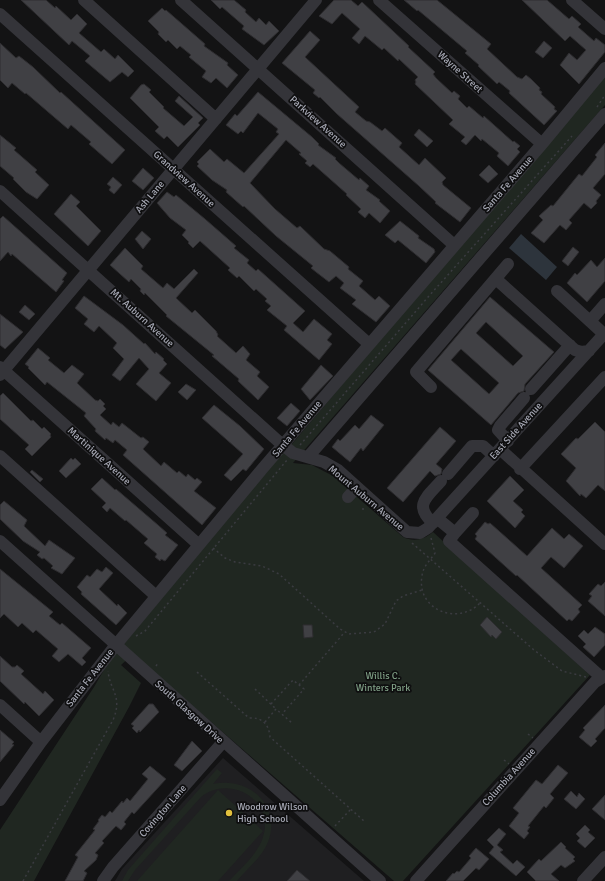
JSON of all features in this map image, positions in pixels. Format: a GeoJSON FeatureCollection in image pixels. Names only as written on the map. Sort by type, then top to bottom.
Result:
{"type":"FeatureCollection","features":[{"type":"Feature","properties":{"kind":"street"},"geometry":{"type":"LineString","coordinates":[[84,0],[216,119]]}},
{"type":"Feature","properties":{"kind":"street","name":"Parkview Avenue"},"geometry":{"type":"LineString","coordinates":[[181,0],[454,245]]}},
{"type":"Feature","properties":{"kind":"street","name":"Ash Lane"},"geometry":{"type":"LineString","coordinates":[[1,371],[259,70],[316,0]]}},
{"type":"Feature","properties":{"kind":"street","name":"Wayne Street"},"geometry":{"type":"LineString","coordinates":[[379,0],[542,144]]}},
{"type":"Feature","properties":{"kind":"street"},"geometry":{"type":"LineString","coordinates":[[572,0],[605,29]]}},
{"type":"Feature","properties":{"kind":"street","name":"Grandview Avenue"},"geometry":{"type":"LineString","coordinates":[[0,14],[369,344]]}},
{"type":"Feature","properties":{"kind":"street","name":"Santa Fe Avenue"},"geometry":{"type":"LineString","coordinates":[[2,793],[115,646],[199,544],[542,144],[605,68]]}},
{"type":"Feature","properties":{"kind":"street"},"geometry":{"type":"LineString","coordinates":[[308,457],[600,112]]}},
{"type":"Feature","properties":{"kind":"street","name":"Mt. Auburn Avenue"},"geometry":{"type":"LineString","coordinates":[[0,191],[283,445]]}},
{"type":"Feature","properties":{"kind":"street"},"geometry":{"type":"LineString","coordinates":[[432,387],[416,372],[508,264]]}},
{"type":"Feature","properties":{"kind":"street"},"geometry":{"type":"LineString","coordinates":[[496,279],[570,345],[581,352],[589,351]]}},
{"type":"Feature","properties":{"kind":"street"},"geometry":{"type":"LineString","coordinates":[[557,290],[605,334]]}},
{"type":"Feature","properties":{"kind":"street"},"geometry":{"type":"LineString","coordinates":[[591,320],[605,304]]}},
{"type":"Feature","properties":{"kind":"street","name":"East Side Avenue"},"geometry":{"type":"LineString","coordinates":[[433,526],[500,448],[605,334]]}},
{"type":"Feature","properties":{"kind":"street"},"geometry":{"type":"LineString","coordinates":[[500,448],[498,430],[500,426],[570,345]]}},
{"type":"Feature","properties":{"kind":"street","name":"Martinique Avenue"},"geometry":{"type":"LineString","coordinates":[[1,371],[199,544]]}},
{"type":"Feature","properties":{"kind":"street"},"geometry":{"type":"LineString","coordinates":[[520,468],[605,377]]}},
{"type":"Feature","properties":{"kind":"street","name":"Mount Auburn Avenue"},"geometry":{"type":"LineString","coordinates":[[283,445],[293,453],[308,457],[332,467],[407,532],[420,533],[433,526]]}},
{"type":"Feature","properties":{"kind":"street"},"geometry":{"type":"LineString","coordinates":[[455,533],[433,526],[424,515],[424,500],[472,446],[483,446],[500,448],[520,468],[605,544]]}},
{"type":"Feature","properties":{"kind":"street"},"geometry":{"type":"LineString","coordinates":[[0,456],[156,596]]}},
{"type":"Feature","properties":{"kind":"street"},"geometry":{"type":"LineString","coordinates":[[348,497],[356,488]]}},
{"type":"Feature","properties":{"kind":"street"},"geometry":{"type":"LineString","coordinates":[[473,513],[449,541],[600,678]]}},
{"type":"Feature","properties":{"kind":"street","name":"South Glasgow Drive"},"geometry":{"type":"LineString","coordinates":[[0,541],[115,646],[380,881]]}},
{"type":"Feature","properties":{"kind":"street","name":"Columbia Avenue"},"geometry":{"type":"LineString","coordinates":[[416,881],[600,678]]}},
{"type":"Feature","properties":{"kind":"street"},"geometry":{"type":"LineString","coordinates":[[0,706],[41,742]]}},
{"type":"Feature","properties":{"kind":"street","name":"Covington Lane"},"geometry":{"type":"LineString","coordinates":[[103,881],[224,742]]}},
{"type":"Feature","properties":{"kind":"street"},"geometry":{"type":"LineString","coordinates":[[583,881],[605,857]]}},
{"type":"Feature","properties":{"kind":"path"},"geometry":{"type":"LineString","coordinates":[[600,112],[605,95]]}},
{"type":"Feature","properties":{"kind":"path"},"geometry":{"type":"LineString","coordinates":[[297,448],[429,296],[575,132]]}},
{"type":"Feature","properties":{"kind":"path"},"geometry":{"type":"LineString","coordinates":[[132,638],[145,631],[289,458]]}},
{"type":"Feature","properties":{"kind":"path"},"geometry":{"type":"LineString","coordinates":[[287,460],[293,463]]}},
{"type":"Feature","properties":{"kind":"path"},"geometry":{"type":"LineString","coordinates":[[433,526],[431,542],[435,550],[422,572],[422,590],[432,606],[450,614],[465,613],[480,603]]}},
{"type":"Feature","properties":{"kind":"path"},"geometry":{"type":"LineString","coordinates":[[408,540],[534,650],[562,671],[589,678],[600,678]]}},
{"type":"Feature","properties":{"kind":"path"},"geometry":{"type":"LineString","coordinates":[[213,548],[225,558],[234,562],[262,566],[279,574],[344,633],[374,632],[378,630],[387,620],[396,601],[403,596],[422,590]]}},
{"type":"Feature","properties":{"kind":"path"},"geometry":{"type":"LineString","coordinates":[[299,684],[344,633]]}},
{"type":"Feature","properties":{"kind":"path"},"geometry":{"type":"LineString","coordinates":[[154,668],[158,663]]}},
{"type":"Feature","properties":{"kind":"path"},"geometry":{"type":"LineString","coordinates":[[23,881],[116,713],[117,696],[109,677],[108,669]]}},
{"type":"Feature","properties":{"kind":"path"},"geometry":{"type":"LineString","coordinates":[[197,672],[249,718],[256,718],[265,722],[270,731],[270,737],[364,821]]}},
{"type":"Feature","properties":{"kind":"path"},"geometry":{"type":"LineString","coordinates":[[271,704],[293,680],[299,684],[304,689],[282,714]]}},
{"type":"Feature","properties":{"kind":"path"},"geometry":{"type":"LineString","coordinates":[[255,690],[292,723]]}},
{"type":"Feature","properties":{"kind":"path"},"geometry":{"type":"LineString","coordinates":[[265,722],[276,709]]}},
{"type":"Feature","properties":{"kind":"path"},"geometry":{"type":"LineString","coordinates":[[528,734],[533,738]]}},
{"type":"Feature","properties":{"kind":"path"},"geometry":{"type":"LineString","coordinates":[[504,760],[508,764]]}},
{"type":"Feature","properties":{"kind":"path"},"geometry":{"type":"LineString","coordinates":[[332,829],[351,809]]}},
{"type":"Feature","properties":{"kind":"shaded area"},"geometry":{"type":"Polygon","coordinates":[[[521,234],[557,267],[546,280],[509,248],[521,234]]]}},
{"type":"Feature","properties":{"kind":"shaded area","name":"Woodrow Wilson High School"},"geometry":{"type":"Polygon","coordinates":[[[223,758],[364,881],[115,881],[122,869],[223,758]]]}},
{"type":"Feature","properties":{"kind":"green space","name":"Willis C. Winters Park"},"geometry":{"type":"Polygon","coordinates":[[[605,74],[605,105],[293,463],[312,465],[333,476],[407,539],[415,540],[426,537],[433,532],[590,675],[403,881],[394,881],[133,654],[121,665],[141,683],[34,881],[0,881],[0,830],[94,687],[108,663],[278,458],[292,444],[605,74]]]}},
{"type":"Feature","properties":{"kind":"green space"},"geometry":{"type":"Polygon","coordinates":[[[217,769],[222,773],[213,784],[238,784],[259,796],[266,805],[270,816],[271,829],[268,842],[258,858],[237,881],[229,881],[249,860],[261,843],[265,824],[262,812],[256,802],[247,794],[237,790],[225,788],[212,791],[201,797],[135,870],[128,881],[122,881],[128,870],[217,769]]]}},
{"type":"Feature","properties":{"kind":"green space"},"geometry":{"type":"Polygon","coordinates":[[[218,790],[263,831],[218,881],[137,881],[218,790]]]}},
{"type":"Feature","properties":{"kind":"building"},"geometry":{"type":"Polygon","coordinates":[[[21,0],[46,0],[55,8],[56,6],[71,20],[77,14],[87,24],[79,33],[101,52],[104,49],[115,59],[118,55],[134,71],[128,77],[122,72],[110,82],[85,61],[90,56],[72,41],[69,45],[21,0]]]}},
{"type":"Feature","properties":{"kind":"building"},"geometry":{"type":"Polygon","coordinates":[[[211,0],[234,0],[246,10],[245,12],[256,22],[259,18],[266,25],[269,21],[279,31],[264,45],[242,29],[244,26],[222,7],[220,9],[211,0]]]}},
{"type":"Feature","properties":{"kind":"building"},"geometry":{"type":"Polygon","coordinates":[[[334,0],[351,0],[358,6],[362,2],[435,72],[433,74],[436,78],[452,93],[454,91],[460,96],[458,99],[467,108],[469,106],[483,118],[484,116],[513,142],[514,141],[520,146],[517,149],[520,152],[508,166],[497,156],[499,153],[475,135],[466,145],[461,141],[465,137],[449,124],[453,120],[415,84],[415,80],[418,77],[399,59],[398,61],[384,48],[382,50],[365,36],[359,44],[352,38],[360,29],[342,13],[332,24],[319,16],[334,0]]]}},
{"type":"Feature","properties":{"kind":"building"},"geometry":{"type":"Polygon","coordinates":[[[404,0],[437,0],[491,44],[487,49],[517,77],[522,79],[526,75],[531,79],[540,88],[539,90],[542,92],[541,94],[555,107],[554,109],[557,111],[544,125],[509,93],[510,91],[499,82],[497,84],[478,66],[479,65],[465,53],[467,51],[404,0]]]}},
{"type":"Feature","properties":{"kind":"building"},"geometry":{"type":"Polygon","coordinates":[[[522,0],[547,0],[569,19],[572,16],[581,24],[578,27],[594,41],[596,38],[605,45],[605,52],[579,84],[560,65],[569,53],[577,60],[586,50],[570,36],[565,41],[522,0]]]}},
{"type":"Feature","properties":{"kind":"building"},"geometry":{"type":"Polygon","coordinates":[[[162,8],[205,44],[204,46],[228,63],[227,65],[238,75],[227,88],[216,78],[211,83],[202,77],[206,71],[189,57],[191,55],[180,46],[177,49],[168,40],[166,42],[158,34],[159,32],[148,21],[162,8]]]}},
{"type":"Feature","properties":{"kind":"building"},"geometry":{"type":"Polygon","coordinates":[[[310,31],[320,40],[305,57],[359,107],[355,112],[382,131],[385,128],[402,143],[399,147],[419,165],[425,158],[446,178],[442,182],[443,185],[471,208],[460,222],[435,203],[436,202],[419,186],[337,114],[320,97],[319,98],[313,93],[315,90],[282,63],[310,31]]]}},
{"type":"Feature","properties":{"kind":"building"},"geometry":{"type":"Polygon","coordinates":[[[544,41],[552,48],[543,58],[535,52],[544,41]]]}},
{"type":"Feature","properties":{"kind":"building"},"geometry":{"type":"Polygon","coordinates":[[[0,43],[16,58],[19,56],[33,67],[60,93],[61,92],[125,150],[112,164],[89,144],[91,142],[71,125],[68,129],[26,93],[25,94],[12,83],[8,88],[0,80],[0,43]]]}},
{"type":"Feature","properties":{"kind":"building"},"geometry":{"type":"Polygon","coordinates":[[[144,84],[151,90],[149,92],[164,107],[163,108],[184,126],[193,117],[175,101],[179,96],[203,118],[198,123],[200,125],[178,147],[167,136],[164,139],[155,131],[159,127],[130,98],[141,85],[144,84]]]}},
{"type":"Feature","properties":{"kind":"building"},"geometry":{"type":"Polygon","coordinates":[[[258,92],[312,137],[319,144],[318,145],[336,158],[335,159],[339,163],[359,180],[360,178],[369,186],[366,190],[380,200],[379,201],[390,211],[380,223],[369,213],[365,218],[358,212],[361,209],[346,195],[347,194],[313,164],[310,167],[305,163],[307,161],[299,154],[301,153],[286,140],[250,183],[275,209],[297,228],[300,226],[324,249],[330,251],[349,267],[348,269],[363,281],[359,286],[375,300],[379,296],[390,306],[376,322],[352,304],[356,300],[340,288],[344,283],[336,276],[329,282],[316,272],[311,268],[313,266],[276,236],[244,206],[243,207],[226,192],[227,190],[212,180],[197,166],[199,164],[197,162],[210,149],[224,162],[227,159],[244,173],[279,134],[276,132],[278,129],[258,113],[243,133],[241,131],[238,134],[226,125],[235,114],[237,116],[258,92]]]}},
{"type":"Feature","properties":{"kind":"building"},"geometry":{"type":"Polygon","coordinates":[[[419,129],[433,141],[427,147],[414,135],[419,129]]]}},
{"type":"Feature","properties":{"kind":"building"},"geometry":{"type":"Polygon","coordinates":[[[0,135],[16,148],[14,150],[37,170],[35,172],[49,185],[37,199],[26,192],[13,179],[14,178],[0,166],[0,135]]]}},
{"type":"Feature","properties":{"kind":"building"},"geometry":{"type":"Polygon","coordinates":[[[605,143],[605,174],[593,188],[601,195],[596,201],[597,203],[591,209],[584,203],[569,220],[572,223],[566,230],[560,225],[544,243],[531,233],[543,220],[539,216],[551,205],[553,206],[579,174],[582,176],[597,157],[595,155],[605,143]]]}},
{"type":"Feature","properties":{"kind":"building"},"geometry":{"type":"Polygon","coordinates":[[[489,165],[498,174],[488,183],[479,175],[489,165]]]}},
{"type":"Feature","properties":{"kind":"building"},"geometry":{"type":"Polygon","coordinates":[[[143,168],[154,178],[143,190],[132,181],[143,168]]]}},
{"type":"Feature","properties":{"kind":"building"},"geometry":{"type":"Polygon","coordinates":[[[113,177],[122,185],[114,194],[109,190],[111,187],[107,184],[113,177]]]}},
{"type":"Feature","properties":{"kind":"building"},"geometry":{"type":"Polygon","coordinates":[[[167,192],[174,197],[176,195],[205,219],[236,246],[234,248],[249,260],[247,263],[256,271],[258,269],[305,311],[293,323],[303,332],[314,319],[332,334],[327,340],[332,344],[319,360],[284,330],[287,326],[267,310],[271,306],[265,301],[267,299],[256,289],[254,291],[239,276],[237,278],[228,270],[230,268],[200,241],[193,248],[188,243],[189,242],[182,235],[186,230],[170,218],[157,203],[167,192]]]}},
{"type":"Feature","properties":{"kind":"building"},"geometry":{"type":"Polygon","coordinates":[[[71,194],[80,202],[76,206],[101,231],[88,246],[54,214],[71,194]]]}},
{"type":"Feature","properties":{"kind":"building"},"geometry":{"type":"Polygon","coordinates":[[[3,216],[67,273],[62,280],[64,281],[56,292],[12,254],[11,256],[8,252],[0,261],[0,219],[3,216]]]}},
{"type":"Feature","properties":{"kind":"building"},"geometry":{"type":"Polygon","coordinates":[[[400,221],[419,236],[418,238],[434,249],[435,252],[426,263],[398,240],[395,243],[385,235],[400,221]]]}},
{"type":"Feature","properties":{"kind":"building"},"geometry":{"type":"Polygon","coordinates":[[[142,231],[151,239],[143,249],[135,239],[142,231]]]}},
{"type":"Feature","properties":{"kind":"building"},"geometry":{"type":"Polygon","coordinates":[[[573,247],[579,252],[568,266],[562,261],[573,247]]]}},
{"type":"Feature","properties":{"kind":"building"},"geometry":{"type":"Polygon","coordinates":[[[125,248],[143,266],[141,269],[163,288],[167,283],[174,289],[194,269],[198,273],[176,298],[192,313],[195,310],[216,331],[217,336],[236,353],[243,346],[250,354],[246,360],[260,372],[257,376],[269,387],[258,400],[238,381],[239,379],[212,356],[214,355],[166,316],[167,315],[145,293],[144,295],[140,291],[141,289],[131,279],[129,282],[110,265],[125,248]]]}},
{"type":"Feature","properties":{"kind":"building"},"geometry":{"type":"Polygon","coordinates":[[[605,258],[605,281],[587,302],[567,283],[575,273],[577,275],[591,260],[597,267],[605,258]]]}},
{"type":"Feature","properties":{"kind":"building"},"geometry":{"type":"Polygon","coordinates":[[[84,296],[123,325],[144,344],[145,343],[155,354],[156,352],[164,359],[163,360],[167,364],[159,373],[171,383],[156,401],[136,384],[149,369],[139,358],[120,381],[112,375],[124,359],[113,348],[117,343],[99,326],[94,332],[84,324],[88,319],[75,308],[84,296]]]}},
{"type":"Feature","properties":{"kind":"building"},"geometry":{"type":"Polygon","coordinates":[[[490,297],[554,352],[525,384],[524,391],[518,393],[491,425],[428,370],[490,297]],[[486,322],[476,333],[513,366],[523,356],[486,322]],[[461,349],[451,360],[489,394],[499,383],[461,349]]]}},
{"type":"Feature","properties":{"kind":"building"},"geometry":{"type":"Polygon","coordinates":[[[25,305],[35,314],[29,320],[19,312],[25,305]]]}},
{"type":"Feature","properties":{"kind":"building"},"geometry":{"type":"Polygon","coordinates":[[[0,314],[23,332],[5,349],[0,345],[0,314]]]}},
{"type":"Feature","properties":{"kind":"building"},"geometry":{"type":"Polygon","coordinates":[[[38,348],[50,358],[48,360],[64,373],[72,365],[84,374],[77,383],[95,400],[98,401],[100,399],[105,404],[103,406],[106,409],[100,415],[111,425],[113,422],[119,427],[122,423],[141,438],[143,437],[149,442],[143,449],[161,466],[164,462],[177,473],[179,471],[186,477],[188,474],[195,480],[197,478],[202,482],[194,491],[216,508],[202,525],[123,455],[127,450],[115,440],[113,443],[106,438],[105,440],[95,431],[96,429],[84,416],[86,413],[47,382],[45,385],[28,368],[29,367],[25,364],[38,348]]]}},
{"type":"Feature","properties":{"kind":"building"},"geometry":{"type":"Polygon","coordinates":[[[321,365],[333,376],[310,400],[301,389],[321,365]]]}},
{"type":"Feature","properties":{"kind":"building"},"geometry":{"type":"Polygon","coordinates":[[[186,384],[196,390],[187,400],[178,392],[186,384]]]}},
{"type":"Feature","properties":{"kind":"building"},"geometry":{"type":"Polygon","coordinates":[[[3,393],[31,421],[33,420],[42,429],[44,427],[51,434],[51,437],[32,456],[25,449],[29,445],[0,419],[0,396],[3,393]]]}},
{"type":"Feature","properties":{"kind":"building"},"geometry":{"type":"Polygon","coordinates":[[[291,403],[300,411],[287,426],[277,418],[291,403]]]}},
{"type":"Feature","properties":{"kind":"building"},"geometry":{"type":"Polygon","coordinates":[[[214,405],[240,426],[264,449],[246,471],[243,469],[231,481],[224,475],[243,454],[202,418],[214,405]]]}},
{"type":"Feature","properties":{"kind":"building"},"geometry":{"type":"Polygon","coordinates":[[[371,415],[384,425],[363,451],[361,448],[350,462],[332,447],[338,439],[340,441],[355,425],[359,429],[371,415]]]}},
{"type":"Feature","properties":{"kind":"building"},"geometry":{"type":"Polygon","coordinates":[[[595,422],[605,432],[605,491],[598,485],[586,498],[581,494],[580,496],[566,481],[576,468],[561,454],[576,438],[578,439],[595,422]]]}},
{"type":"Feature","properties":{"kind":"building"},"geometry":{"type":"Polygon","coordinates":[[[440,427],[456,441],[436,464],[442,469],[441,474],[435,476],[430,471],[403,502],[387,488],[440,427]]]}},
{"type":"Feature","properties":{"kind":"building"},"geometry":{"type":"Polygon","coordinates":[[[71,458],[73,460],[75,458],[81,464],[66,478],[59,471],[71,458]]]}},
{"type":"Feature","properties":{"kind":"building"},"geometry":{"type":"Polygon","coordinates":[[[32,470],[43,479],[40,482],[30,472],[32,470]]]}},
{"type":"Feature","properties":{"kind":"building"},"geometry":{"type":"Polygon","coordinates":[[[510,476],[524,490],[513,501],[523,510],[521,512],[525,516],[515,528],[487,501],[510,476]]]}},
{"type":"Feature","properties":{"kind":"building"},"geometry":{"type":"Polygon","coordinates":[[[102,478],[158,525],[167,533],[165,535],[178,545],[165,561],[161,559],[160,561],[155,557],[157,554],[144,543],[148,539],[126,520],[125,521],[110,508],[107,512],[102,507],[106,503],[91,489],[102,478]]]}},
{"type":"Feature","properties":{"kind":"building"},"geometry":{"type":"Polygon","coordinates":[[[4,501],[27,520],[24,526],[45,546],[49,540],[75,558],[62,574],[51,568],[53,566],[44,558],[42,559],[37,555],[40,552],[23,541],[0,519],[0,505],[4,501]]]}},
{"type":"Feature","properties":{"kind":"building"},"geometry":{"type":"Polygon","coordinates":[[[485,522],[488,524],[490,523],[527,556],[552,528],[564,539],[569,534],[583,546],[564,568],[551,557],[541,568],[582,605],[578,609],[580,612],[572,621],[569,619],[567,621],[475,539],[477,536],[475,534],[485,522]]]}},
{"type":"Feature","properties":{"kind":"building"},"geometry":{"type":"Polygon","coordinates":[[[106,567],[113,573],[99,589],[127,613],[116,625],[81,594],[82,592],[77,587],[87,575],[90,577],[97,569],[102,572],[106,567]]]}},
{"type":"Feature","properties":{"kind":"building"},"geometry":{"type":"Polygon","coordinates":[[[0,569],[53,612],[49,616],[60,625],[62,623],[91,648],[82,658],[86,662],[82,666],[68,654],[59,662],[52,656],[58,649],[36,630],[33,633],[22,623],[18,627],[4,614],[0,618],[0,569]]]}},
{"type":"Feature","properties":{"kind":"building"},"geometry":{"type":"Polygon","coordinates":[[[605,582],[605,616],[588,601],[592,596],[589,594],[598,584],[601,586],[605,582]]]}},
{"type":"Feature","properties":{"kind":"building"},"geometry":{"type":"Polygon","coordinates":[[[487,617],[502,632],[496,639],[492,635],[491,637],[480,625],[487,617]]]}},
{"type":"Feature","properties":{"kind":"building"},"geometry":{"type":"Polygon","coordinates":[[[303,625],[312,625],[313,637],[304,638],[303,625]]]}},
{"type":"Feature","properties":{"kind":"building"},"geometry":{"type":"Polygon","coordinates":[[[595,627],[605,634],[605,645],[594,657],[583,647],[586,644],[578,636],[584,630],[588,634],[595,627]]]}},
{"type":"Feature","properties":{"kind":"building"},"geometry":{"type":"Polygon","coordinates":[[[0,656],[12,667],[17,665],[24,671],[21,674],[43,694],[45,691],[54,700],[39,716],[0,681],[0,656]]]}},
{"type":"Feature","properties":{"kind":"building"},"geometry":{"type":"Polygon","coordinates":[[[149,704],[153,704],[159,712],[140,732],[139,730],[137,733],[132,728],[134,726],[131,724],[149,704]]]}},
{"type":"Feature","properties":{"kind":"building"},"geometry":{"type":"Polygon","coordinates":[[[605,705],[605,728],[595,739],[597,741],[591,747],[579,737],[585,730],[583,728],[605,705]]]}},
{"type":"Feature","properties":{"kind":"building"},"geometry":{"type":"Polygon","coordinates":[[[0,730],[14,742],[12,744],[14,745],[0,762],[0,730]]]}},
{"type":"Feature","properties":{"kind":"building"},"geometry":{"type":"Polygon","coordinates":[[[192,741],[202,751],[182,771],[174,765],[192,741]]]}},
{"type":"Feature","properties":{"kind":"building"},"geometry":{"type":"Polygon","coordinates":[[[558,765],[568,773],[550,794],[554,798],[546,808],[544,806],[528,826],[530,827],[527,831],[529,833],[524,839],[509,826],[519,813],[513,808],[536,780],[542,784],[558,765]]]}},
{"type":"Feature","properties":{"kind":"building"},"geometry":{"type":"Polygon","coordinates":[[[150,766],[166,779],[134,814],[132,812],[124,822],[126,824],[121,830],[116,826],[102,841],[104,843],[95,853],[98,855],[96,860],[84,871],[87,873],[83,881],[65,881],[78,857],[75,855],[95,830],[93,829],[99,821],[98,820],[102,815],[105,817],[110,811],[112,813],[122,801],[123,803],[127,798],[130,801],[148,779],[142,774],[150,766]]]}},
{"type":"Feature","properties":{"kind":"building"},"geometry":{"type":"Polygon","coordinates":[[[571,791],[577,797],[579,793],[585,799],[576,809],[564,799],[571,791]]]}},
{"type":"Feature","properties":{"kind":"building"},"geometry":{"type":"Polygon","coordinates":[[[605,795],[605,820],[592,809],[605,795]]]}},
{"type":"Feature","properties":{"kind":"building"},"geometry":{"type":"Polygon","coordinates":[[[585,825],[590,830],[588,832],[595,838],[585,848],[577,841],[580,838],[576,834],[585,825]]]}},
{"type":"Feature","properties":{"kind":"building"},"geometry":{"type":"Polygon","coordinates":[[[499,828],[506,834],[497,845],[503,850],[500,852],[513,864],[517,860],[525,867],[516,876],[489,853],[494,847],[487,840],[499,828]]]}},
{"type":"Feature","properties":{"kind":"building"},"geometry":{"type":"Polygon","coordinates":[[[561,842],[575,857],[573,859],[575,861],[565,868],[561,865],[551,874],[559,881],[536,881],[527,872],[539,859],[541,861],[561,842]]]}},
{"type":"Feature","properties":{"kind":"building"},"geometry":{"type":"Polygon","coordinates":[[[476,848],[489,859],[479,870],[476,868],[463,881],[446,881],[453,873],[454,874],[457,871],[459,872],[471,858],[469,856],[476,848]]]}},
{"type":"Feature","properties":{"kind":"building"},"geometry":{"type":"Polygon","coordinates":[[[297,870],[310,881],[287,881],[297,870]]]}},
{"type":"Feature","properties":{"kind":"place","name":"Woodrow Wilson High School"},"geometry":{"type":"Point","coordinates":[229,813]}}]}
